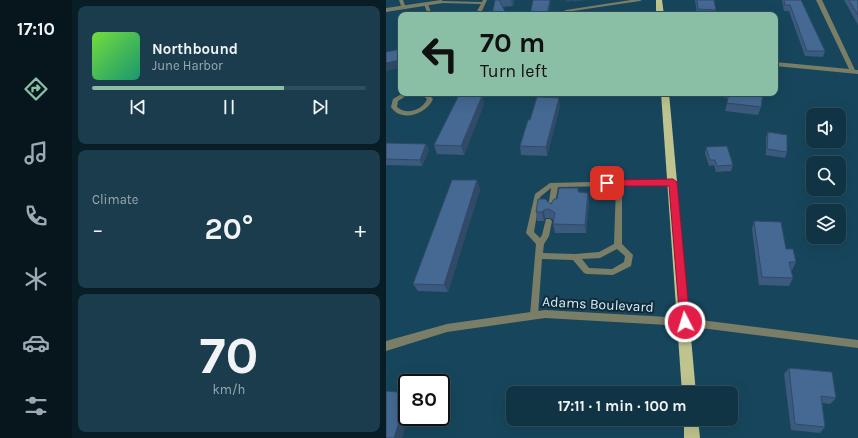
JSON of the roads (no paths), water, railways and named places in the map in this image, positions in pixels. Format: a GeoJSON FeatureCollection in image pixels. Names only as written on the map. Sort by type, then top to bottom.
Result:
{"type":"FeatureCollection","features":[{"type":"Feature","properties":{"kind":"highway"},"geometry":{"type":"LineString","coordinates":[[659,0],[660,12]]}},
{"type":"Feature","properties":{"kind":"highway"},"geometry":{"type":"LineString","coordinates":[[665,96],[685,322],[689,386]]}},
{"type":"Feature","properties":{"kind":"highway"},"geometry":{"type":"LineString","coordinates":[[691,426],[692,438]]}},
{"type":"Feature","properties":{"kind":"street"},"geometry":{"type":"LineString","coordinates":[[819,0],[856,72]]}},
{"type":"Feature","properties":{"kind":"street"},"geometry":{"type":"LineString","coordinates":[[386,10],[442,1]]}},
{"type":"Feature","properties":{"kind":"street"},"geometry":{"type":"LineString","coordinates":[[778,64],[856,72]]}},
{"type":"Feature","properties":{"kind":"street"},"geometry":{"type":"LineString","coordinates":[[402,96],[395,100],[394,107],[396,110],[405,113],[422,109],[426,106],[430,99],[428,96]]}},
{"type":"Feature","properties":{"kind":"street","name":"Adams Boulevard"},"geometry":{"type":"LineString","coordinates":[[386,346],[447,328],[545,314],[685,322],[858,344]]}},
{"type":"Feature","properties":{"kind":"lane"},"geometry":{"type":"LineString","coordinates":[[401,0],[404,8]]}},
{"type":"Feature","properties":{"kind":"lane"},"geometry":{"type":"LineString","coordinates":[[566,11],[640,0]]}},
{"type":"Feature","properties":{"kind":"lane"},"geometry":{"type":"LineString","coordinates":[[442,1],[484,1],[479,12]]}},
{"type":"Feature","properties":{"kind":"lane"},"geometry":{"type":"LineString","coordinates":[[426,4],[429,12]]}},
{"type":"Feature","properties":{"kind":"lane"},"geometry":{"type":"LineString","coordinates":[[540,243],[530,233],[537,196],[550,185],[673,182]]}},
{"type":"Feature","properties":{"kind":"lane"},"geometry":{"type":"LineString","coordinates":[[575,257],[587,271],[613,272],[628,264],[629,255],[618,245],[620,183]]}},
{"type":"Feature","properties":{"kind":"lane"},"geometry":{"type":"LineString","coordinates":[[551,208],[555,185]]}},
{"type":"Feature","properties":{"kind":"lane"},"geometry":{"type":"LineString","coordinates":[[534,315],[540,243],[545,236],[548,221]]}},
{"type":"Feature","properties":{"kind":"lane"},"geometry":{"type":"LineString","coordinates":[[540,256],[575,257],[600,255],[618,245]]}}]}
